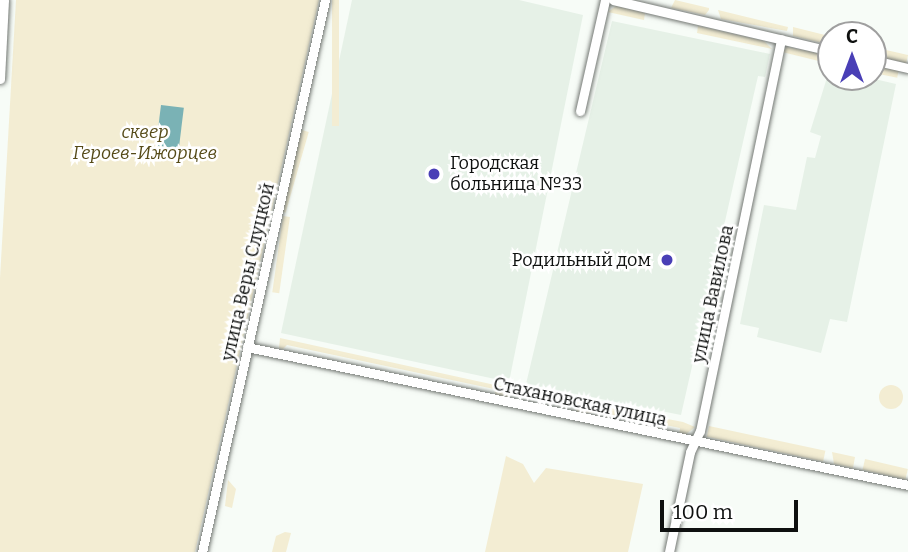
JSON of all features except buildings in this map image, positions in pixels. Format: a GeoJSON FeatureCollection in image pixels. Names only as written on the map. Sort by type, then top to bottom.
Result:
{"type":"FeatureCollection","features":[{"type":"Feature","properties":{"kind":"street"},"geometry":{"type":"LineString","coordinates":[[0,79],[4,0]]}},
{"type":"Feature","properties":{"kind":"street","name":"улица Веры Слуцкой"},"geometry":{"type":"LineString","coordinates":[[202,552],[326,0]]}},
{"type":"Feature","properties":{"kind":"street"},"geometry":{"type":"LineString","coordinates":[[580,111],[606,0]]}},
{"type":"Feature","properties":{"kind":"street"},"geometry":{"type":"LineString","coordinates":[[613,0],[817,48]]}},
{"type":"Feature","properties":{"kind":"street","name":"улица Вавилова"},"geometry":{"type":"LineString","coordinates":[[668,552],[694,441],[702,425],[781,39]]}},
{"type":"Feature","properties":{"kind":"street"},"geometry":{"type":"LineString","coordinates":[[887,63],[908,68]]}},
{"type":"Feature","properties":{"kind":"street","name":"Стахановская улица"},"geometry":{"type":"LineString","coordinates":[[247,347],[908,485]]}},
{"type":"Feature","properties":{"kind":"shaded area","name":"Городская больница №33"},"geometry":{"type":"Polygon","coordinates":[[[352,0],[519,0],[583,15],[509,382],[281,333],[352,0]]]}},
{"type":"Feature","properties":{"kind":"shaded area","name":"Городская больница №33"},"geometry":{"type":"Polygon","coordinates":[[[612,21],[770,54],[765,77],[758,76],[681,415],[526,384],[612,21]]]}},
{"type":"Feature","properties":{"kind":"shaded area"},"geometry":{"type":"Polygon","coordinates":[[[887,82],[896,84],[847,322],[830,319],[821,353],[757,337],[759,328],[740,324],[764,205],[796,210],[807,157],[815,158],[821,136],[810,132],[823,91],[887,91],[887,82]]]}},
{"type":"Feature","properties":{"kind":"green space","name":"сквер Героев-Ижорцев"},"geometry":{"type":"Polygon","coordinates":[[[16,0],[319,0],[195,552],[0,552],[0,278],[16,0]]]}},
{"type":"Feature","properties":{"kind":"green space"},"geometry":{"type":"Polygon","coordinates":[[[332,0],[339,0],[339,126],[332,126],[332,0]]]}},
{"type":"Feature","properties":{"kind":"green space"},"geometry":{"type":"Polygon","coordinates":[[[675,0],[709,10],[705,15],[671,8],[675,0]]]}},
{"type":"Feature","properties":{"kind":"green space"},"geometry":{"type":"Polygon","coordinates":[[[616,6],[645,13],[644,20],[608,12],[616,6]]]}},
{"type":"Feature","properties":{"kind":"green space"},"geometry":{"type":"Polygon","coordinates":[[[718,10],[788,27],[787,31],[721,19],[718,10]]]}},
{"type":"Feature","properties":{"kind":"green space"},"geometry":{"type":"Polygon","coordinates":[[[698,26],[764,41],[772,49],[697,33],[698,26]]]}},
{"type":"Feature","properties":{"kind":"green space"},"geometry":{"type":"Polygon","coordinates":[[[793,27],[817,33],[817,42],[793,36],[793,27]]]}},
{"type":"Feature","properties":{"kind":"green space"},"geometry":{"type":"Polygon","coordinates":[[[787,47],[817,53],[817,61],[782,52],[787,47]]]}},
{"type":"Feature","properties":{"kind":"green space"},"geometry":{"type":"Polygon","coordinates":[[[887,50],[908,55],[906,63],[887,58],[887,50]]]}},
{"type":"Feature","properties":{"kind":"green space"},"geometry":{"type":"Polygon","coordinates":[[[887,69],[899,71],[897,78],[887,76],[887,69]]]}},
{"type":"Feature","properties":{"kind":"green space"},"geometry":{"type":"Polygon","coordinates":[[[302,130],[309,132],[286,213],[279,211],[302,130]]]}},
{"type":"Feature","properties":{"kind":"green space"},"geometry":{"type":"Polygon","coordinates":[[[283,216],[290,217],[279,293],[272,292],[283,216]]]}},
{"type":"Feature","properties":{"kind":"green space"},"geometry":{"type":"Polygon","coordinates":[[[280,338],[514,389],[509,398],[496,395],[494,389],[287,345],[283,349],[279,348],[280,338]]]}},
{"type":"Feature","properties":{"kind":"green space"},"geometry":{"type":"Polygon","coordinates":[[[886,385],[896,385],[903,392],[903,402],[896,409],[886,409],[879,402],[879,392],[886,385]]]}},
{"type":"Feature","properties":{"kind":"green space"},"geometry":{"type":"Polygon","coordinates":[[[576,400],[596,404],[594,413],[577,413],[576,400]]]}},
{"type":"Feature","properties":{"kind":"green space"},"geometry":{"type":"Polygon","coordinates":[[[606,406],[650,416],[648,424],[643,426],[642,421],[611,415],[607,419],[606,406]]]}},
{"type":"Feature","properties":{"kind":"green space"},"geometry":{"type":"Polygon","coordinates":[[[657,417],[695,427],[685,435],[679,434],[680,428],[660,424],[659,430],[657,417]]]}},
{"type":"Feature","properties":{"kind":"green space"},"geometry":{"type":"Polygon","coordinates":[[[709,426],[825,451],[823,462],[707,437],[709,426]]]}},
{"type":"Feature","properties":{"kind":"green space"},"geometry":{"type":"Polygon","coordinates":[[[832,452],[855,457],[853,468],[834,464],[832,452]]]}},
{"type":"Feature","properties":{"kind":"green space"},"geometry":{"type":"Polygon","coordinates":[[[506,456],[523,464],[534,483],[546,468],[643,484],[628,552],[485,552],[506,456]]]}},
{"type":"Feature","properties":{"kind":"green space"},"geometry":{"type":"Polygon","coordinates":[[[865,459],[908,469],[905,480],[863,470],[865,459]]]}},
{"type":"Feature","properties":{"kind":"green space"},"geometry":{"type":"Polygon","coordinates":[[[228,480],[236,489],[232,508],[225,506],[228,480]]]}},
{"type":"Feature","properties":{"kind":"green space"},"geometry":{"type":"Polygon","coordinates":[[[285,532],[291,533],[286,552],[272,552],[276,536],[285,532]]]}},
{"type":"Feature","properties":{"kind":"water"},"geometry":{"type":"Polygon","coordinates":[[[161,105],[184,108],[179,148],[156,146],[161,105]]]}},
{"type":"Feature","properties":{"kind":"place","name":"Городская больница №33"},"geometry":{"type":"Point","coordinates":[434,174]}},
{"type":"Feature","properties":{"kind":"place","name":"Родильный дом"},"geometry":{"type":"Point","coordinates":[667,260]}}]}
